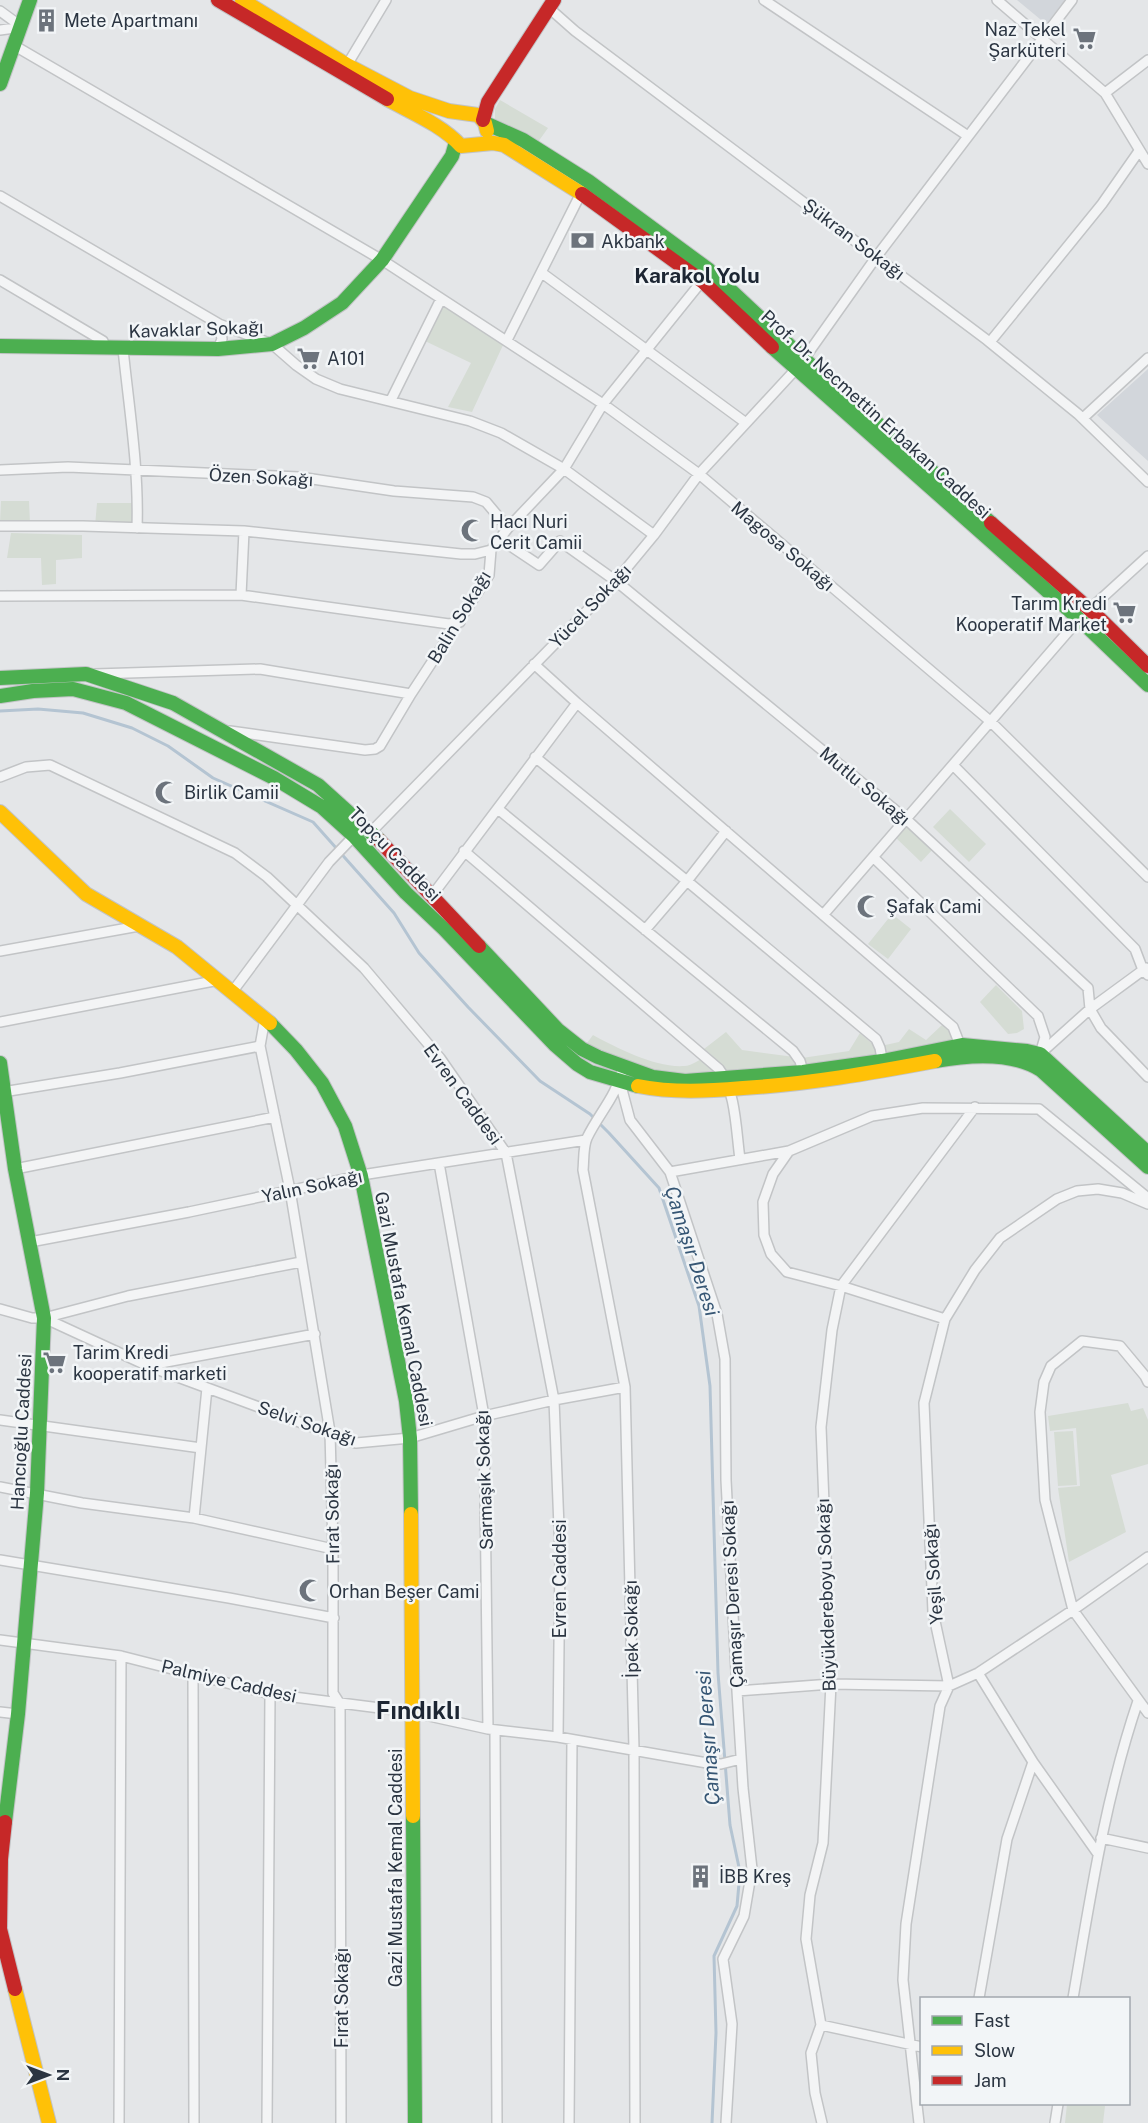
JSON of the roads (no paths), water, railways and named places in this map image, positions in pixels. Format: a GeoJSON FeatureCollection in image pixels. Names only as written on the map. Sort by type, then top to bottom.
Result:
{"type":"FeatureCollection","features":[{"type":"Feature","properties":{"kind":"street"},"geometry":{"type":"LineString","coordinates":[[0,84],[30,0]]}},
{"type":"Feature","properties":{"kind":"street"},"geometry":{"type":"LineString","coordinates":[[218,0],[463,144],[477,146],[484,139],[486,134],[477,117]]}},
{"type":"Feature","properties":{"kind":"street","name":"Prof. Dr. Necmettin Erbakan Caddesi"},"geometry":{"type":"LineString","coordinates":[[242,0],[347,65],[421,103],[477,117],[523,140],[607,193],[709,270],[800,364]]}},
{"type":"Feature","properties":{"kind":"street"},"geometry":{"type":"LineString","coordinates":[[347,65],[386,0]]}},
{"type":"Feature","properties":{"kind":"street"},"geometry":{"type":"LineString","coordinates":[[764,0],[968,136]]}},
{"type":"Feature","properties":{"kind":"street"},"geometry":{"type":"LineString","coordinates":[[997,0],[1105,93],[1148,164]]}},
{"type":"Feature","properties":{"kind":"street","name":"Yücel Sokağı"},"geometry":{"type":"LineString","coordinates":[[371,832],[616,581],[654,535],[699,474],[800,364],[877,256],[1072,0]]}},
{"type":"Feature","properties":{"kind":"street"},"geometry":{"type":"LineString","coordinates":[[477,117],[551,4]]}},
{"type":"Feature","properties":{"kind":"street","name":"Şükran Sokağı"},"geometry":{"type":"LineString","coordinates":[[551,4],[584,38],[990,342],[1083,418],[1148,482]]}},
{"type":"Feature","properties":{"kind":"street"},"geometry":{"type":"LineString","coordinates":[[0,11],[22,27]]}},
{"type":"Feature","properties":{"kind":"street"},"geometry":{"type":"LineString","coordinates":[[0,30],[22,27]]}},
{"type":"Feature","properties":{"kind":"street","name":"Magosa Sokağı"},"geometry":{"type":"LineString","coordinates":[[15,46],[382,260],[603,404],[699,474],[990,721],[1148,877]]}},
{"type":"Feature","properties":{"kind":"street"},"geometry":{"type":"LineString","coordinates":[[1105,93],[1148,60]]}},
{"type":"Feature","properties":{"kind":"street"},"geometry":{"type":"LineString","coordinates":[[463,144],[452,127],[454,122],[457,117],[477,117]]}},
{"type":"Feature","properties":{"kind":"street","name":"Kavaklar Sokağı"},"geometry":{"type":"LineString","coordinates":[[0,346],[218,349],[272,344],[304,328],[342,303],[382,260],[452,156],[463,144]]}},
{"type":"Feature","properties":{"kind":"street","name":"Prof. Dr. Necmettin Erbakan Caddesi"},"geometry":{"type":"LineString","coordinates":[[463,144],[504,145],[583,194],[702,281],[800,364],[1084,614],[1148,666]]}},
{"type":"Feature","properties":{"kind":"street"},"geometry":{"type":"LineString","coordinates":[[990,342],[1102,204],[1140,151]]}},
{"type":"Feature","properties":{"kind":"street"},"geometry":{"type":"LineString","coordinates":[[507,340],[578,199],[583,194]]}},
{"type":"Feature","properties":{"kind":"street"},"geometry":{"type":"LineString","coordinates":[[0,196],[219,324],[272,344],[316,379],[340,389],[470,421],[501,433],[564,469],[654,535]]}},
{"type":"Feature","properties":{"kind":"street"},"geometry":{"type":"LineString","coordinates":[[542,273],[746,423]]}},
{"type":"Feature","properties":{"kind":"street"},"geometry":{"type":"LineString","coordinates":[[0,280],[103,341],[106,349]]}},
{"type":"Feature","properties":{"kind":"street","name":"Balin Sokağı"},"geometry":{"type":"LineString","coordinates":[[223,730],[371,750],[380,746],[411,694],[489,575],[491,550],[508,528],[564,469],[603,404],[702,281]]}},
{"type":"Feature","properties":{"kind":"street"},"geometry":{"type":"LineString","coordinates":[[391,400],[441,299]]}},
{"type":"Feature","properties":{"kind":"street"},"geometry":{"type":"LineString","coordinates":[[218,349],[222,339],[219,324]]}},
{"type":"Feature","properties":{"kind":"street"},"geometry":{"type":"LineString","coordinates":[[123,349],[136,471],[138,503],[136,528]]}},
{"type":"Feature","properties":{"kind":"street"},"geometry":{"type":"LineString","coordinates":[[1083,418],[1148,358]]}},
{"type":"Feature","properties":{"kind":"street","name":"Özen Sokağı"},"geometry":{"type":"LineString","coordinates":[[0,470],[68,467],[299,477],[394,491],[473,497],[486,502],[508,528]]}},
{"type":"Feature","properties":{"kind":"street"},"geometry":{"type":"LineString","coordinates":[[0,526],[244,531],[461,554],[475,554],[491,550]]}},
{"type":"Feature","properties":{"kind":"street"},"geometry":{"type":"LineString","coordinates":[[241,596],[244,531]]}},
{"type":"Feature","properties":{"kind":"street","name":"Mutlu Sokağı"},"geometry":{"type":"LineString","coordinates":[[500,539],[539,565],[560,541],[616,581],[906,819],[1088,988],[1090,1009],[1101,1028],[1148,1077]]}},
{"type":"Feature","properties":{"kind":"street"},"geometry":{"type":"LineString","coordinates":[[823,915],[1084,614],[1148,556]]}},
{"type":"Feature","properties":{"kind":"street"},"geometry":{"type":"LineString","coordinates":[[0,596],[241,596],[449,624],[460,622]]}},
{"type":"Feature","properties":{"kind":"street","name":"Prof. Dr. Necmettin Erbakan Caddesi"},"geometry":{"type":"LineString","coordinates":[[1084,614],[1148,685]]}},
{"type":"Feature","properties":{"kind":"street"},"geometry":{"type":"LineString","coordinates":[[534,664],[577,704],[954,1027],[962,1051]]}},
{"type":"Feature","properties":{"kind":"street"},"geometry":{"type":"LineString","coordinates":[[86,674],[260,669],[411,694]]}},
{"type":"Feature","properties":{"kind":"street","name":"Topçu Caddesi"},"geometry":{"type":"LineString","coordinates":[[0,678],[86,674],[173,704],[223,730],[318,786],[371,832],[558,1029],[582,1049],[653,1077],[729,1085]]}},
{"type":"Feature","properties":{"kind":"street","name":"Topçu Caddesi"},"geometry":{"type":"LineString","coordinates":[[0,696],[33,691],[73,689],[126,703],[274,778],[322,807],[444,929],[555,1045],[590,1072],[648,1088],[693,1092],[729,1085],[883,1066],[962,1051],[1021,1050],[1037,1059]]}},
{"type":"Feature","properties":{"kind":"street"},"geometry":{"type":"LineString","coordinates":[[431,897],[577,704]]}},
{"type":"Feature","properties":{"kind":"street"},"geometry":{"type":"LineString","coordinates":[[535,757],[876,1039],[883,1066]]}},
{"type":"Feature","properties":{"kind":"street","name":"Evren Caddesi"},"geometry":{"type":"LineString","coordinates":[[0,777],[26,766],[50,765],[235,853],[267,877],[364,968],[440,1058],[506,1153],[554,1400],[560,1552],[558,1737]]}},
{"type":"Feature","properties":{"kind":"street"},"geometry":{"type":"LineString","coordinates":[[953,765],[1135,949],[1146,970],[1090,1009],[1037,1059]]}},
{"type":"Feature","properties":{"kind":"street","name":"Gazi Mustafa Kemal Caddesi"},"geometry":{"type":"LineString","coordinates":[[0,799],[23,833]]}},
{"type":"Feature","properties":{"kind":"street"},"geometry":{"type":"LineString","coordinates":[[498,809],[793,1051],[800,1061],[804,1077]]}},
{"type":"Feature","properties":{"kind":"street","name":"Gazi Mustafa Kemal Caddesi"},"geometry":{"type":"LineString","coordinates":[[0,812],[86,894],[177,947],[265,1018],[296,1050],[322,1083],[345,1126],[361,1176],[402,1377],[410,1438],[415,2123]]}},
{"type":"Feature","properties":{"kind":"street"},"geometry":{"type":"LineString","coordinates":[[645,930],[726,831]]}},
{"type":"Feature","properties":{"kind":"street"},"geometry":{"type":"LineString","coordinates":[[233,991],[328,862],[351,838]]}},
{"type":"Feature","properties":{"kind":"street"},"geometry":{"type":"LineString","coordinates":[[464,851],[719,1069],[729,1085],[740,1159]]}},
{"type":"Feature","properties":{"kind":"street"},"geometry":{"type":"LineString","coordinates":[[873,857],[1038,1016],[1045,1037],[1037,1059]]}},
{"type":"Feature","properties":{"kind":"street"},"geometry":{"type":"LineString","coordinates":[[0,951],[140,926]]}},
{"type":"Feature","properties":{"kind":"street"},"geometry":{"type":"LineString","coordinates":[[0,1022],[219,980]]}},
{"type":"Feature","properties":{"kind":"street","name":"Fırat Sokağı"},"geometry":{"type":"LineString","coordinates":[[265,1018],[260,1046],[290,1191],[330,1432],[334,1618],[333,1693],[339,1704],[341,2123]]}},
{"type":"Feature","properties":{"kind":"street"},"geometry":{"type":"LineString","coordinates":[[3,1094],[9,1091],[132,1071],[260,1046]]}},
{"type":"Feature","properties":{"kind":"street"},"geometry":{"type":"LineString","coordinates":[[1037,1059],[1148,1153]]}},
{"type":"Feature","properties":{"kind":"street"},"geometry":{"type":"LineString","coordinates":[[1037,1059],[1148,1167]]}},
{"type":"Feature","properties":{"kind":"street","name":"Hancıoğlu Caddesi"},"geometry":{"type":"LineString","coordinates":[[0,1063],[15,1169],[44,1318],[37,1493],[18,1714],[5,1789],[0,1929],[3,1954],[49,2123]]}},
{"type":"Feature","properties":{"kind":"street"},"geometry":{"type":"LineString","coordinates":[[586,1140],[620,1082],[623,1067]]}},
{"type":"Feature","properties":{"kind":"street","name":"Çamaşır Deresi Sokağı"},"geometry":{"type":"LineString","coordinates":[[620,1082],[630,1120],[670,1172],[717,1314],[725,1359],[726,1480],[737,1691],[738,1760],[752,1869],[744,1916],[723,1959],[732,2025],[726,2123]]}},
{"type":"Feature","properties":{"kind":"street","name":"Büyükdereboyu Sokağı"},"geometry":{"type":"LineString","coordinates":[[822,2123],[811,2061],[811,2053],[821,2025],[806,1940],[810,1895],[823,1843],[831,1684],[821,1427],[832,1330],[841,1286],[975,1107]]}},
{"type":"Feature","properties":{"kind":"street"},"geometry":{"type":"LineString","coordinates":[[670,1172],[789,1151],[872,1116],[923,1108],[1039,1109],[1148,1198]]}},
{"type":"Feature","properties":{"kind":"street"},"geometry":{"type":"LineString","coordinates":[[15,1169],[275,1117]]}},
{"type":"Feature","properties":{"kind":"street","name":"Yalın Sokağı"},"geometry":{"type":"LineString","coordinates":[[30,1242],[361,1176],[586,1140]]}},
{"type":"Feature","properties":{"kind":"street","name":"İpek Sokağı"},"geometry":{"type":"LineString","coordinates":[[586,1140],[583,1170],[625,1387],[634,1749],[635,2123]]}},
{"type":"Feature","properties":{"kind":"street"},"geometry":{"type":"LineString","coordinates":[[789,1151],[774,1174],[763,1202],[764,1235],[771,1254],[787,1272],[841,1286],[945,1319]]}},
{"type":"Feature","properties":{"kind":"street","name":"Sarmaşık Sokağı"},"geometry":{"type":"LineString","coordinates":[[439,1163],[484,1416],[497,2123]]}},
{"type":"Feature","properties":{"kind":"street","name":"Yeşil Sokağı"},"geometry":{"type":"LineString","coordinates":[[949,1686],[933,1612],[924,1403],[945,1319],[975,1270],[1000,1238],[1057,1199],[1077,1191],[1098,1189],[1122,1193],[1148,1204]]}},
{"type":"Feature","properties":{"kind":"street"},"geometry":{"type":"LineString","coordinates":[[44,1318],[128,1296],[302,1262]]}},
{"type":"Feature","properties":{"kind":"street","name":"Selvi Sokağı"},"geometry":{"type":"LineString","coordinates":[[0,1309],[32,1318],[44,1318],[148,1366],[356,1443],[410,1438],[484,1416],[625,1387]]}},
{"type":"Feature","properties":{"kind":"street"},"geometry":{"type":"LineString","coordinates":[[148,1366],[315,1334]]}},
{"type":"Feature","properties":{"kind":"street"},"geometry":{"type":"LineString","coordinates":[[1148,1382],[1146,1376],[1120,1346],[1082,1341],[1051,1366],[1044,1382],[1040,1412],[1045,1500],[1073,1610],[1148,1713]]}},
{"type":"Feature","properties":{"kind":"street"},"geometry":{"type":"LineString","coordinates":[[194,1518],[207,1388]]}},
{"type":"Feature","properties":{"kind":"street"},"geometry":{"type":"LineString","coordinates":[[0,1420],[201,1448]]}},
{"type":"Feature","properties":{"kind":"street"},"geometry":{"type":"LineString","coordinates":[[0,1487],[82,1503],[194,1518],[333,1549]]}},
{"type":"Feature","properties":{"kind":"street"},"geometry":{"type":"LineString","coordinates":[[737,1691],[831,1684],[949,1686],[978,1673],[1148,1557]]}},
{"type":"Feature","properties":{"kind":"street"},"geometry":{"type":"LineString","coordinates":[[0,1560],[334,1618]]}},
{"type":"Feature","properties":{"kind":"street","name":"Palmiye Caddesi"},"geometry":{"type":"LineString","coordinates":[[0,1640],[121,1656],[270,1694],[411,1712],[491,1730],[558,1737],[721,1764],[738,1760]]}},
{"type":"Feature","properties":{"kind":"street"},"geometry":{"type":"LineString","coordinates":[[119,2123],[121,1656]]}},
{"type":"Feature","properties":{"kind":"street"},"geometry":{"type":"LineString","coordinates":[[193,1673],[194,2123]]}},
{"type":"Feature","properties":{"kind":"street"},"geometry":{"type":"LineString","coordinates":[[978,1673],[1034,1762],[1098,1854]]}},
{"type":"Feature","properties":{"kind":"street"},"geometry":{"type":"LineString","coordinates":[[919,2123],[903,1980],[906,1924],[940,1706],[949,1686]]}},
{"type":"Feature","properties":{"kind":"street"},"geometry":{"type":"LineString","coordinates":[[267,2123],[270,1694]]}},
{"type":"Feature","properties":{"kind":"street"},"geometry":{"type":"LineString","coordinates":[[1073,1997],[1101,1839],[1126,1736],[1138,1701]]}},
{"type":"Feature","properties":{"kind":"street"},"geometry":{"type":"LineString","coordinates":[[0,1712],[18,1714]]}},
{"type":"Feature","properties":{"kind":"street"},"geometry":{"type":"LineString","coordinates":[[569,2123],[572,1740]]}},
{"type":"Feature","properties":{"kind":"street"},"geometry":{"type":"LineString","coordinates":[[979,1997],[1007,1839],[1034,1762]]}},
{"type":"Feature","properties":{"kind":"street"},"geometry":{"type":"LineString","coordinates":[[1101,1839],[1148,1848]]}},
{"type":"Feature","properties":{"kind":"street"},"geometry":{"type":"LineString","coordinates":[[821,2025],[920,2047]]}},
{"type":"Feature","properties":{"kind":"street"},"geometry":{"type":"LineString","coordinates":[[1055,2123],[1058,2105]]}},
{"type":"Feature","properties":{"kind":"waterway","name":"Çamaşır Deresi"},"geometry":{"type":"LineString","coordinates":[[0,711],[38,709],[83,713],[132,728],[168,746],[213,778],[313,822],[394,913],[419,953],[468,1007],[540,1081],[590,1114],[659,1188],[699,1306],[710,1386],[718,1673],[730,1825],[740,1872],[737,1906],[714,1956],[716,2033],[712,2123]]}},
{"type":"Feature","properties":{"kind":"place","name":"Mete Apartmanı"},"geometry":{"type":"Point","coordinates":[46,20]}},
{"type":"Feature","properties":{"kind":"place","name":"Naz Tekel Şarküteri"},"geometry":{"type":"Point","coordinates":[1084,39]}},
{"type":"Feature","properties":{"kind":"place","name":"Akbank"},"geometry":{"type":"Point","coordinates":[583,241]}},
{"type":"Feature","properties":{"kind":"place","name":"A101"},"geometry":{"type":"Point","coordinates":[309,358]}},
{"type":"Feature","properties":{"kind":"place","name":"Hacı Nuri Cerit Camii"},"geometry":{"type":"Point","coordinates":[472,531]}},
{"type":"Feature","properties":{"kind":"place","name":"Tarım Kredi Kooperatif Market"},"geometry":{"type":"Point","coordinates":[1125,613]}},
{"type":"Feature","properties":{"kind":"place","name":"Birlik Camii"},"geometry":{"type":"Point","coordinates":[166,792]}},
{"type":"Feature","properties":{"kind":"place","name":"Şafak Cami"},"geometry":{"type":"Point","coordinates":[868,906]}},
{"type":"Feature","properties":{"kind":"place","name":"Tarim Kredi kooperatif marketi"},"geometry":{"type":"Point","coordinates":[55,1362]}},
{"type":"Feature","properties":{"kind":"place","name":"Orhan Beşer Cami"},"geometry":{"type":"Point","coordinates":[311,1591]}},
{"type":"Feature","properties":{"kind":"place","name":"İBB Kreş"},"geometry":{"type":"Point","coordinates":[701,1876]}},
{"type":"Feature","properties":{"kind":"district","name":"Karakol Yolu"},"geometry":{"type":"Point","coordinates":[697,275]}},
{"type":"Feature","properties":{"kind":"district","name":"Fındıklı"},"geometry":{"type":"Point","coordinates":[418,1710]}}]}
